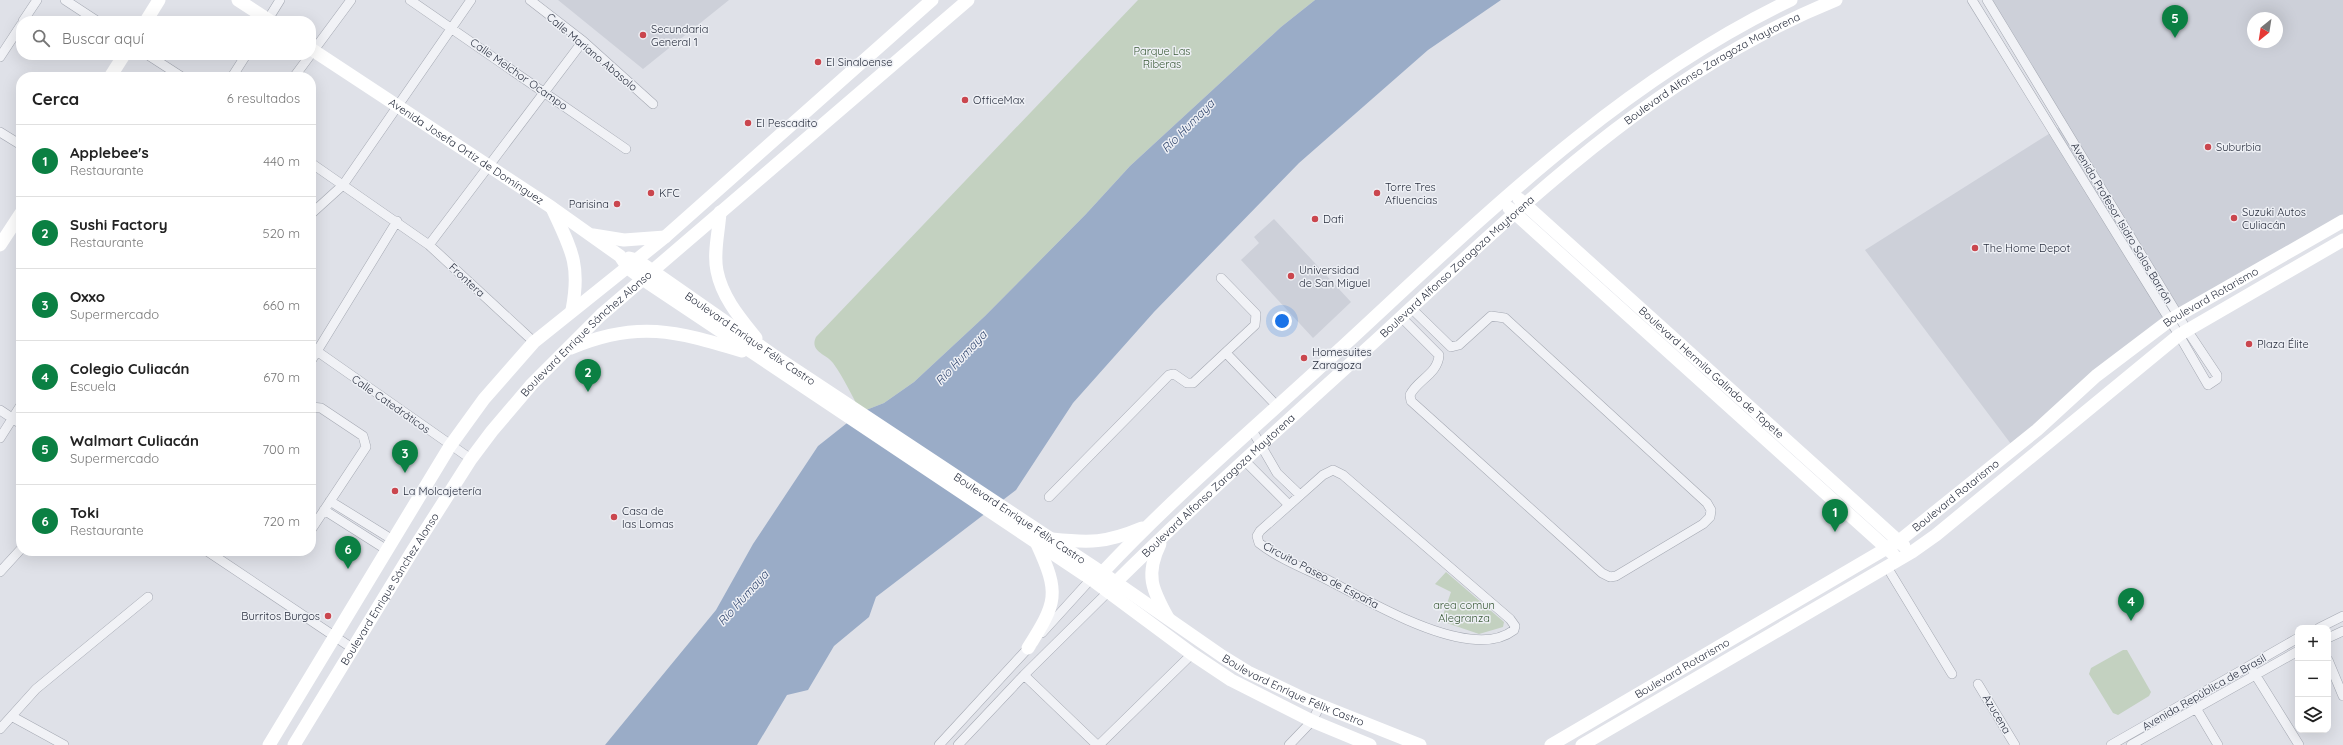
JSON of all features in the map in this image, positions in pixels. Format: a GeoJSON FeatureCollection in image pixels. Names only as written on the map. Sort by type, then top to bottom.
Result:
{"type":"FeatureCollection","features":[{"type":"Feature","properties":{"kind":"street"},"geometry":{"type":"LineString","coordinates":[[26,16],[37,0]]}},
{"type":"Feature","properties":{"kind":"street"},"geometry":{"type":"LineString","coordinates":[[65,0],[89,16]]}},
{"type":"Feature","properties":{"kind":"street"},"geometry":{"type":"LineString","coordinates":[[149,16],[159,0]]}},
{"type":"Feature","properties":{"kind":"street"},"geometry":{"type":"LineString","coordinates":[[238,0],[261,16]]}},
{"type":"Feature","properties":{"kind":"street"},"geometry":{"type":"LineString","coordinates":[[271,16],[280,0]]}},
{"type":"Feature","properties":{"kind":"street"},"geometry":{"type":"LineString","coordinates":[[316,46],[351,0]]}},
{"type":"Feature","properties":{"kind":"street","name":"Calle Melchor Ocampo"},"geometry":{"type":"LineString","coordinates":[[410,0],[626,149]]}},
{"type":"Feature","properties":{"kind":"street"},"geometry":{"type":"LineString","coordinates":[[316,209],[343,185],[471,0]]}},
{"type":"Feature","properties":{"kind":"street","name":"Calle Mariano Abasolo"},"geometry":{"type":"LineString","coordinates":[[530,0],[583,41],[654,104]]}},
{"type":"Feature","properties":{"kind":"street","name":"Boulevard Enrique Sánchez Alonso"},"geometry":{"type":"LineString","coordinates":[[269,745],[450,446],[484,399],[534,342],[572,310],[633,264],[665,237],[932,0]]}},
{"type":"Feature","properties":{"kind":"street","name":"Boulevard Enrique Sánchez Alonso"},"geometry":{"type":"LineString","coordinates":[[294,745],[352,648],[471,459],[511,407],[562,352],[601,315],[649,276],[720,212],[968,0]]}},
{"type":"Feature","properties":{"kind":"street","name":"Boulevard Alfonso Zaragoza Maytorena"},"geometry":{"type":"LineString","coordinates":[[939,745],[1096,576],[1277,406],[1502,201],[1613,109],[1698,50],[1791,0]]}},
{"type":"Feature","properties":{"kind":"street","name":"Boulevard Alfonso Zaragoza Maytorena"},"geometry":{"type":"LineString","coordinates":[[960,744],[1024,675],[1164,536],[1401,317],[1520,209],[1605,135],[1708,65],[1756,38],[1836,0]]}},
{"type":"Feature","properties":{"kind":"street","name":"Avenida Profesor Isidro Salas Barrón"},"geometry":{"type":"LineString","coordinates":[[1972,0],[2183,332],[2217,375],[2214,382],[2208,385],[2183,332]]}},
{"type":"Feature","properties":{"kind":"street","name":"Avenida Profesor Isidro Salas Barrón"},"geometry":{"type":"LineString","coordinates":[[1987,0],[2174,318]]}},
{"type":"Feature","properties":{"kind":"street"},"geometry":{"type":"LineString","coordinates":[[0,57],[16,33]]}},
{"type":"Feature","properties":{"kind":"street"},"geometry":{"type":"LineString","coordinates":[[429,245],[583,41]]}},
{"type":"Feature","properties":{"kind":"street"},"geometry":{"type":"LineString","coordinates":[[1698,50],[1708,65]]}},
{"type":"Feature","properties":{"kind":"street","name":"Avenida Josefa Ortiz de Domínguez"},"geometry":{"type":"LineString","coordinates":[[316,52],[489,164],[633,264]]}},
{"type":"Feature","properties":{"kind":"street"},"geometry":{"type":"LineString","coordinates":[[113,72],[121,60]]}},
{"type":"Feature","properties":{"kind":"street"},"geometry":{"type":"LineString","coordinates":[[156,60],[174,72]]}},
{"type":"Feature","properties":{"kind":"street"},"geometry":{"type":"LineString","coordinates":[[235,72],[243,60]]}},
{"type":"Feature","properties":{"kind":"street"},"geometry":{"type":"LineString","coordinates":[[298,72],[306,60]]}},
{"type":"Feature","properties":{"kind":"street"},"geometry":{"type":"LineString","coordinates":[[0,132],[16,142]]}},
{"type":"Feature","properties":{"kind":"street","name":"Frontera"},"geometry":{"type":"LineString","coordinates":[[316,166],[429,245],[534,342]]}},
{"type":"Feature","properties":{"kind":"street","name":"Boulevard Hermila Galindo de Topete"},"geometry":{"type":"LineString","coordinates":[[1512,193],[1520,209],[1899,560]]}},
{"type":"Feature","properties":{"kind":"street","name":"Boulevard Hermila Galindo de Topete"},"geometry":{"type":"LineString","coordinates":[[1502,201],[1520,209],[1912,552]]}},
{"type":"Feature","properties":{"kind":"street"},"geometry":{"type":"LineString","coordinates":[[551,207],[565,236],[576,268],[577,284],[572,310]]}},
{"type":"Feature","properties":{"kind":"street"},"geometry":{"type":"LineString","coordinates":[[720,212],[716,254],[717,270],[722,289],[760,352]]}},
{"type":"Feature","properties":{"kind":"street"},"geometry":{"type":"LineString","coordinates":[[0,245],[16,221]]}},
{"type":"Feature","properties":{"kind":"street","name":"Boulevard Rotarismo"},"geometry":{"type":"LineString","coordinates":[[1551,745],[1899,541],[2037,430],[2096,376],[2174,318],[2343,221]]}},
{"type":"Feature","properties":{"kind":"street"},"geometry":{"type":"LineString","coordinates":[[316,346],[397,222]]}},
{"type":"Feature","properties":{"kind":"street"},"geometry":{"type":"LineString","coordinates":[[590,234],[624,240],[665,237]]}},
{"type":"Feature","properties":{"kind":"street","name":"Boulevard Rotarismo"},"geometry":{"type":"LineString","coordinates":[[1582,745],[1912,552],[1936,535],[2183,332],[2343,240]]}},
{"type":"Feature","properties":{"kind":"street","name":"Boulevard Enrique Félix Castro"},"geometry":{"type":"LineString","coordinates":[[633,264],[773,361],[1016,524],[1112,587],[1248,672],[1320,706],[1420,745]]}},
{"type":"Feature","properties":{"kind":"street"},"geometry":{"type":"LineString","coordinates":[[1049,497],[1170,375],[1174,374],[1187,383],[1193,383],[1255,325],[1257,318],[1221,278]]}},
{"type":"Feature","properties":{"kind":"street"},"geometry":{"type":"LineString","coordinates":[[1401,317],[1439,355],[1435,369],[1413,389],[1410,396],[1411,401],[1602,573],[1610,577],[1616,576],[1703,524],[1710,517],[1711,510],[1707,503],[1505,318],[1491,316],[1458,345],[1451,347],[1411,308]]}},
{"type":"Feature","properties":{"kind":"street"},"geometry":{"type":"LineString","coordinates":[[562,352],[602,336],[646,330],[688,336],[760,352]]}},
{"type":"Feature","properties":{"kind":"street","name":"Calle Catedráticos"},"geometry":{"type":"LineString","coordinates":[[316,350],[450,446],[471,459]]}},
{"type":"Feature","properties":{"kind":"street"},"geometry":{"type":"LineString","coordinates":[[1226,352],[1277,406]]}},
{"type":"Feature","properties":{"kind":"street"},"geometry":{"type":"LineString","coordinates":[[316,408],[321,408],[363,436],[366,442],[364,453],[316,522]]}},
{"type":"Feature","properties":{"kind":"street"},"geometry":{"type":"LineString","coordinates":[[0,410],[16,421]]}},
{"type":"Feature","properties":{"kind":"street"},"geometry":{"type":"LineString","coordinates":[[0,438],[16,413]]}},
{"type":"Feature","properties":{"kind":"street"},"geometry":{"type":"LineString","coordinates":[[1252,430],[1277,472],[1300,495]]}},
{"type":"Feature","properties":{"kind":"street"},"geometry":{"type":"LineString","coordinates":[[1245,460],[1289,505]]}},
{"type":"Feature","properties":{"kind":"street","name":"Circuito Paseo de España"},"geometry":{"type":"LineString","coordinates":[[1328,471],[1338,471],[1510,619],[1515,626],[1514,630],[1504,637],[1485,640],[1447,634],[1386,609],[1264,546],[1257,540],[1257,536],[1300,495],[1328,471]]}},
{"type":"Feature","properties":{"kind":"street"},"geometry":{"type":"LineString","coordinates":[[1267,482],[1277,472]]}},
{"type":"Feature","properties":{"kind":"street"},"geometry":{"type":"LineString","coordinates":[[330,502],[390,545]]}},
{"type":"Feature","properties":{"kind":"street"},"geometry":{"type":"LineString","coordinates":[[324,510],[390,545]]}},
{"type":"Feature","properties":{"kind":"street"},"geometry":{"type":"LineString","coordinates":[[1028,648],[1048,617],[1053,593],[1043,541],[1109,541],[1149,525]]}},
{"type":"Feature","properties":{"kind":"street"},"geometry":{"type":"LineString","coordinates":[[1164,536],[1152,559],[1150,573],[1155,595],[1170,622]]}},
{"type":"Feature","properties":{"kind":"street"},"geometry":{"type":"LineString","coordinates":[[0,572],[16,554]]}},
{"type":"Feature","properties":{"kind":"street"},"geometry":{"type":"LineString","coordinates":[[214,556],[352,648]]}},
{"type":"Feature","properties":{"kind":"street"},"geometry":{"type":"LineString","coordinates":[[1887,567],[1952,674]]}},
{"type":"Feature","properties":{"kind":"street","name":"Boulevard Enrique Félix Castro"},"geometry":{"type":"LineString","coordinates":[[1112,587],[1192,654],[1231,680],[1312,721],[1370,745]]}},
{"type":"Feature","properties":{"kind":"street"},"geometry":{"type":"LineString","coordinates":[[1,725],[13,717],[36,690],[148,598]]}},
{"type":"Feature","properties":{"kind":"street"},"geometry":{"type":"LineString","coordinates":[[2325,625],[2343,616]]}},
{"type":"Feature","properties":{"kind":"street"},"geometry":{"type":"LineString","coordinates":[[2331,637],[2343,631]]}},
{"type":"Feature","properties":{"kind":"street","name":"Avenida República de Brasil"},"geometry":{"type":"LineString","coordinates":[[2131,745],[2250,666],[2295,640]]}},
{"type":"Feature","properties":{"kind":"street","name":"Avenida República de Brasil"},"geometry":{"type":"LineString","coordinates":[[2111,745],[2140,739],[2295,653]]}},
{"type":"Feature","properties":{"kind":"street"},"geometry":{"type":"LineString","coordinates":[[1024,675],[1098,745],[1192,654]]}},
{"type":"Feature","properties":{"kind":"street"},"geometry":{"type":"LineString","coordinates":[[1698,660],[1707,672]]}},
{"type":"Feature","properties":{"kind":"street"},"geometry":{"type":"LineString","coordinates":[[2328,661],[2343,696]]}},
{"type":"Feature","properties":{"kind":"street"},"geometry":{"type":"LineString","coordinates":[[2250,666],[2299,745]]}},
{"type":"Feature","properties":{"kind":"street","name":"Azucena"},"geometry":{"type":"LineString","coordinates":[[1978,684],[2015,745]]}},
{"type":"Feature","properties":{"kind":"street"},"geometry":{"type":"LineString","coordinates":[[1289,745],[1312,721],[1320,706]]}},
{"type":"Feature","properties":{"kind":"street"},"geometry":{"type":"LineString","coordinates":[[2196,708],[2218,745]]}},
{"type":"Feature","properties":{"kind":"street"},"geometry":{"type":"LineString","coordinates":[[13,717],[64,745]]}},
{"type":"Feature","properties":{"kind":"street"},"geometry":{"type":"LineString","coordinates":[[949,733],[960,744]]}},
{"type":"Feature","properties":{"kind":"shaded area","name":"Secundaria General 1"},"geometry":{"type":"Polygon","coordinates":[[[558,0],[729,0],[643,69],[558,0]]]}},
{"type":"Feature","properties":{"kind":"shaded area"},"geometry":{"type":"Polygon","coordinates":[[[1987,0],[2343,0],[2343,226],[2170,320],[2014,448],[1865,250],[2063,125],[1987,0]]]}},
{"type":"Feature","properties":{"kind":"shaded area","name":"Universidad de San Miguel"},"geometry":{"type":"Polygon","coordinates":[[[1274,219],[1351,302],[1313,338],[1241,260],[1259,243],[1254,237],[1274,219]]]}},
{"type":"Feature","properties":{"kind":"green space","name":"Parque Las Riberas"},"geometry":{"type":"Polygon","coordinates":[[[1138,0],[1315,0],[1281,27],[1130,166],[1086,214],[985,316],[914,382],[884,403],[861,412],[833,363],[815,346],[814,342],[816,337],[1138,0]]]}},
{"type":"Feature","properties":{"kind":"green space","name":"area comun Alegranza"},"geometry":{"type":"Polygon","coordinates":[[[1446,572],[1504,622],[1503,627],[1479,634],[1438,620],[1443,615],[1451,592],[1435,584],[1446,572]]]}},
{"type":"Feature","properties":{"kind":"green space"},"geometry":{"type":"Polygon","coordinates":[[[2123,650],[2127,650],[2151,692],[2149,696],[2118,715],[2113,713],[2089,674],[2091,668],[2123,650]]]}},
{"type":"Feature","properties":{"kind":"water","name":"Río Humaya"},"geometry":{"type":"Polygon","coordinates":[[[1315,0],[1501,0],[1428,50],[1299,163],[1154,312],[1073,403],[1016,490],[876,597],[869,617],[834,646],[808,690],[787,695],[757,745],[605,745],[716,610],[753,544],[818,446],[861,412],[884,403],[914,382],[985,316],[1086,214],[1130,166],[1281,27],[1315,0]]]}},
{"type":"Feature","properties":{"kind":"place","name":"Secundaria General 1"},"geometry":{"type":"Point","coordinates":[643,35]}},
{"type":"Feature","properties":{"kind":"place","name":"Walmart Culiacán"},"geometry":{"type":"Point","coordinates":[2175,38]}},
{"type":"Feature","properties":{"kind":"place","name":"El Sinaloense"},"geometry":{"type":"Point","coordinates":[818,62]}},
{"type":"Feature","properties":{"kind":"place","name":"OfficeMax"},"geometry":{"type":"Point","coordinates":[965,100]}},
{"type":"Feature","properties":{"kind":"place","name":"El Pescadito"},"geometry":{"type":"Point","coordinates":[748,123]}},
{"type":"Feature","properties":{"kind":"place","name":"Suburbia"},"geometry":{"type":"Point","coordinates":[2208,147]}},
{"type":"Feature","properties":{"kind":"place","name":"KFC"},"geometry":{"type":"Point","coordinates":[651,193]}},
{"type":"Feature","properties":{"kind":"place","name":"Torre Tres Afluencias"},"geometry":{"type":"Point","coordinates":[1377,193]}},
{"type":"Feature","properties":{"kind":"place","name":"Parisina"},"geometry":{"type":"Point","coordinates":[617,204]}},
{"type":"Feature","properties":{"kind":"place","name":"Suzuki Autos Culiacán"},"geometry":{"type":"Point","coordinates":[2234,218]}},
{"type":"Feature","properties":{"kind":"place","name":"Dafi"},"geometry":{"type":"Point","coordinates":[1315,219]}},
{"type":"Feature","properties":{"kind":"place","name":"The Home Depot"},"geometry":{"type":"Point","coordinates":[1975,248]}},
{"type":"Feature","properties":{"kind":"place","name":"Universidad de San Miguel"},"geometry":{"type":"Point","coordinates":[1291,276]}},
{"type":"Feature","properties":{"kind":"place","name":"Plaza Élite"},"geometry":{"type":"Point","coordinates":[2249,344]}},
{"type":"Feature","properties":{"kind":"place","name":"Homesuites Zaragoza"},"geometry":{"type":"Point","coordinates":[1304,358]}},
{"type":"Feature","properties":{"kind":"place","name":"Sushi Factory"},"geometry":{"type":"Point","coordinates":[588,392]}},
{"type":"Feature","properties":{"kind":"place","name":"Oxxo"},"geometry":{"type":"Point","coordinates":[405,473]}},
{"type":"Feature","properties":{"kind":"place","name":"La Molcajetería"},"geometry":{"type":"Point","coordinates":[395,491]}},
{"type":"Feature","properties":{"kind":"place","name":"Casa de las Lomas"},"geometry":{"type":"Point","coordinates":[614,517]}},
{"type":"Feature","properties":{"kind":"place","name":"Applebee's"},"geometry":{"type":"Point","coordinates":[1835,532]}},
{"type":"Feature","properties":{"kind":"place","name":"Toki"},"geometry":{"type":"Point","coordinates":[348,569]}},
{"type":"Feature","properties":{"kind":"place","name":"Burritos Burgos"},"geometry":{"type":"Point","coordinates":[328,616]}},
{"type":"Feature","properties":{"kind":"place","name":"Colegio Culiacán"},"geometry":{"type":"Point","coordinates":[2131,621]}}]}
